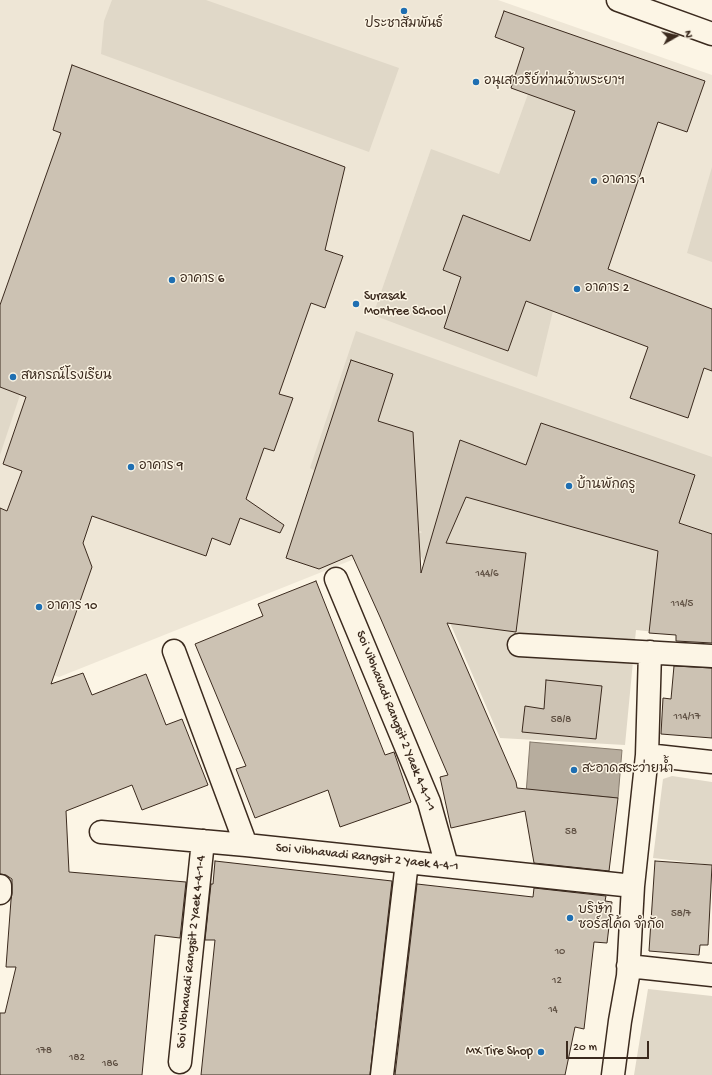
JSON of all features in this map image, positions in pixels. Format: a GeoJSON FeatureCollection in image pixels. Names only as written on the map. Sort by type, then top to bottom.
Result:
{"type":"FeatureCollection","features":[{"type":"Feature","properties":{"kind":"street"},"geometry":{"type":"LineString","coordinates":[[618,0],[712,34]]}},
{"type":"Feature","properties":{"kind":"street","name":"Soi Vibhavadi Rangsit 2 Yaek 4-4-1-1"},"geometry":{"type":"LineString","coordinates":[[336,579],[430,802],[447,866]]}},
{"type":"Feature","properties":{"kind":"street"},"geometry":{"type":"LineString","coordinates":[[519,645],[712,656]]}},
{"type":"Feature","properties":{"kind":"street"},"geometry":{"type":"LineString","coordinates":[[174,651],[246,845]]}},
{"type":"Feature","properties":{"kind":"street"},"geometry":{"type":"LineString","coordinates":[[613,1075],[628,966],[633,886],[647,755],[650,652]]}},
{"type":"Feature","properties":{"kind":"street"},"geometry":{"type":"LineString","coordinates":[[647,755],[712,762]]}},
{"type":"Feature","properties":{"kind":"street","name":"Soi Vibhavadi Rangsit 2 Yaek 4-4-1"},"geometry":{"type":"LineString","coordinates":[[100,832],[246,845],[633,886]]}},
{"type":"Feature","properties":{"kind":"street","name":"Soi Vibhavadi Rangsit 2 Yaek 4-4-1-4"},"geometry":{"type":"LineString","coordinates":[[180,1062],[203,841]]}},
{"type":"Feature","properties":{"kind":"street"},"geometry":{"type":"LineString","coordinates":[[382,1075],[407,862]]}},
{"type":"Feature","properties":{"kind":"street"},"geometry":{"type":"LineString","coordinates":[[0,886],[0,893]]}},
{"type":"Feature","properties":{"kind":"street"},"geometry":{"type":"LineString","coordinates":[[628,966],[712,975]]}},
{"type":"Feature","properties":{"kind":"shaded area","name":"Surasak Montree School"},"geometry":{"type":"Polygon","coordinates":[[[0,0],[498,0],[712,75],[712,570],[422,532],[59,677],[0,656],[0,0]]]}},
{"type":"Feature","properties":{"kind":"shaded area"},"geometry":{"type":"Polygon","coordinates":[[[112,0],[206,0],[399,68],[369,152],[101,54],[104,21],[112,0]]]}},
{"type":"Feature","properties":{"kind":"shaded area"},"geometry":{"type":"Polygon","coordinates":[[[528,94],[601,113],[537,377],[373,315],[431,149],[499,174],[528,94]]]}},
{"type":"Feature","properties":{"kind":"shaded area"},"geometry":{"type":"Polygon","coordinates":[[[712,167],[712,262],[687,253],[712,167]]]}},
{"type":"Feature","properties":{"kind":"shaded area"},"geometry":{"type":"Polygon","coordinates":[[[356,331],[712,457],[712,638],[636,630],[625,745],[500,738],[414,540],[413,536],[422,532],[310,468],[356,331]]]}},
{"type":"Feature","properties":{"kind":"shaded area"},"geometry":{"type":"Polygon","coordinates":[[[0,382],[22,389],[0,455],[0,382]]]}},
{"type":"Feature","properties":{"kind":"shaded area","name":"สะอาดสระว่ายน้ำ"},"geometry":{"type":"Polygon","coordinates":[[[530,742],[622,750],[618,798],[547,791],[525,807],[530,742]]]}},
{"type":"Feature","properties":{"kind":"shaded area"},"geometry":{"type":"Polygon","coordinates":[[[672,776],[712,782],[712,865],[653,858],[663,779],[672,776]]]}},
{"type":"Feature","properties":{"kind":"shaded area"},"geometry":{"type":"Polygon","coordinates":[[[648,989],[712,996],[712,1075],[634,1075],[648,989]]]}},
{"type":"Feature","properties":{"kind":"building"},"geometry":{"type":"Polygon","coordinates":[[[504,11],[705,81],[687,132],[658,122],[608,269],[712,309],[712,371],[704,368],[688,418],[630,398],[648,347],[526,301],[508,351],[444,328],[461,277],[443,270],[463,215],[530,241],[575,111],[511,88],[524,48],[495,37],[504,11]]]}},
{"type":"Feature","properties":{"kind":"building"},"geometry":{"type":"Polygon","coordinates":[[[72,65],[345,167],[325,250],[343,256],[325,308],[311,303],[279,394],[293,398],[274,451],[264,448],[246,499],[284,525],[280,533],[240,518],[230,545],[212,538],[206,556],[92,516],[83,543],[92,567],[51,684],[83,673],[92,695],[146,674],[166,725],[182,719],[208,785],[142,810],[132,785],[66,811],[69,872],[186,882],[180,938],[155,935],[142,1075],[0,1075],[0,1013],[5,1013],[16,967],[6,967],[12,879],[6,875],[0,874],[0,508],[7,511],[22,471],[3,464],[26,397],[0,387],[0,305],[61,133],[53,130],[72,65]]]}},
{"type":"Feature","properties":{"kind":"building"},"geometry":{"type":"Polygon","coordinates":[[[351,360],[393,374],[378,421],[413,432],[421,573],[460,440],[526,465],[541,423],[695,475],[679,523],[712,534],[712,643],[676,641],[676,635],[649,633],[658,551],[466,497],[446,543],[526,553],[516,632],[447,623],[516,782],[517,788],[618,798],[609,871],[534,863],[525,811],[451,828],[440,777],[448,775],[352,555],[319,569],[286,558],[351,360]]]}},
{"type":"Feature","properties":{"kind":"building"},"geometry":{"type":"Polygon","coordinates":[[[316,581],[385,755],[394,752],[411,802],[340,827],[328,790],[255,818],[236,769],[246,766],[195,644],[263,616],[258,604],[316,581]]]}},
{"type":"Feature","properties":{"kind":"building"},"geometry":{"type":"Polygon","coordinates":[[[674,666],[712,668],[712,738],[661,734],[663,698],[671,699],[674,666]]]}},
{"type":"Feature","properties":{"kind":"building"},"geometry":{"type":"Polygon","coordinates":[[[546,680],[602,686],[596,739],[522,732],[525,706],[544,709],[546,680]]]}},
{"type":"Feature","properties":{"kind":"building"},"geometry":{"type":"Polygon","coordinates":[[[215,861],[392,881],[370,1075],[201,1075],[215,940],[205,940],[215,861]]]}},
{"type":"Feature","properties":{"kind":"building"},"geometry":{"type":"Polygon","coordinates":[[[655,861],[712,865],[708,945],[700,945],[699,955],[649,951],[655,861]]]}},
{"type":"Feature","properties":{"kind":"building"},"geometry":{"type":"Polygon","coordinates":[[[417,884],[533,897],[534,888],[606,896],[605,901],[612,902],[607,943],[594,942],[584,1029],[575,1027],[565,1075],[395,1075],[417,884]]]}},
{"type":"Feature","properties":{"kind":"place","name":"ประชาสัมพันธ์"},"geometry":{"type":"Point","coordinates":[404,11]}},
{"type":"Feature","properties":{"kind":"place","name":"อนุเสาวรีย์ท่านเจ้าพระยาฯ"},"geometry":{"type":"Point","coordinates":[476,82]}},
{"type":"Feature","properties":{"kind":"place","name":"อาคาร 1"},"geometry":{"type":"Point","coordinates":[594,181]}},
{"type":"Feature","properties":{"kind":"place","name":"อาคาร 6"},"geometry":{"type":"Point","coordinates":[172,280]}},
{"type":"Feature","properties":{"kind":"place","name":"อาคาร 2"},"geometry":{"type":"Point","coordinates":[577,289]}},
{"type":"Feature","properties":{"kind":"place","name":"Surasak Montree School"},"geometry":{"type":"Point","coordinates":[356,304]}},
{"type":"Feature","properties":{"kind":"place","name":"สหกรณ์โรงเรียน"},"geometry":{"type":"Point","coordinates":[13,377]}},
{"type":"Feature","properties":{"kind":"place","name":"อาคาร 9"},"geometry":{"type":"Point","coordinates":[131,467]}},
{"type":"Feature","properties":{"kind":"place","name":"บ้านพักครู"},"geometry":{"type":"Point","coordinates":[569,486]}},
{"type":"Feature","properties":{"kind":"place","name":"อาคาร 10"},"geometry":{"type":"Point","coordinates":[39,607]}},
{"type":"Feature","properties":{"kind":"place","name":"สะอาดสระว่ายน้ำ"},"geometry":{"type":"Point","coordinates":[574,770]}},
{"type":"Feature","properties":{"kind":"place","name":"บริษัท ซอร์สโค้ด จำกัด"},"geometry":{"type":"Point","coordinates":[570,918]}},
{"type":"Feature","properties":{"kind":"place","name":"MX Tire Shop"},"geometry":{"type":"Point","coordinates":[541,1052]}}]}
